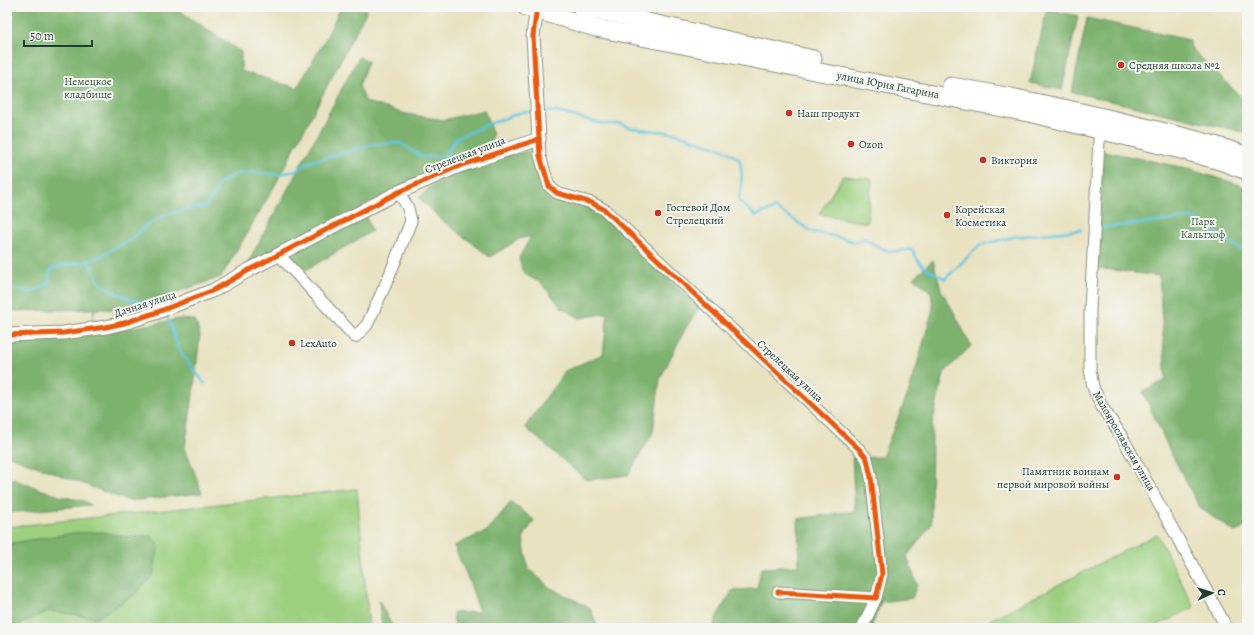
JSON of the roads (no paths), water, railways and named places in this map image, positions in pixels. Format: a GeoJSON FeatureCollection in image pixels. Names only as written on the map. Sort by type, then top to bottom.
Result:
{"type":"FeatureCollection","features":[{"type":"Feature","properties":{"kind":"main road","name":"улица Юрия Гагарина"},"geometry":{"type":"LineString","coordinates":[[581,7],[607,10],[855,68],[1016,98],[1102,123],[1247,171]]}},
{"type":"Feature","properties":{"kind":"main road","name":"улица Юрия Гагарина"},"geometry":{"type":"LineString","coordinates":[[533,8],[596,28],[1025,112],[1183,136],[1247,156]]}},
{"type":"Feature","properties":{"kind":"street","name":"Стрелецкая улица"},"geometry":{"type":"LineString","coordinates":[[533,8],[533,36],[540,156],[549,186],[557,193],[592,203],[605,210],[860,450],[866,459],[871,477],[882,574],[876,598],[862,628]]}},
{"type":"Feature","properties":{"kind":"street","name":"Малоярославская улица"},"geometry":{"type":"LineString","coordinates":[[1102,123],[1090,310],[1090,369],[1093,387],[1102,407],[1121,435],[1227,628]]}},
{"type":"Feature","properties":{"kind":"street","name":"Стрелецкая улица"},"geometry":{"type":"LineString","coordinates":[[279,255],[399,192],[459,166],[539,139]]}},
{"type":"Feature","properties":{"kind":"street"},"geometry":{"type":"LineString","coordinates":[[279,255],[354,337],[367,325],[388,279],[411,221],[408,208],[399,192]]}},
{"type":"Feature","properties":{"kind":"street","name":"Дачная улица"},"geometry":{"type":"LineString","coordinates":[[7,335],[63,333],[124,323],[177,305],[214,290],[279,255]]}},
{"type":"Feature","properties":{"kind":"street"},"geometry":{"type":"LineString","coordinates":[[778,592],[876,598]]}},
{"type":"Feature","properties":{"kind":"waterway"},"geometry":{"type":"LineString","coordinates":[[542,112],[554,111],[603,124],[621,124],[631,128],[674,133],[723,149],[739,159],[742,174],[739,201],[756,216],[775,208],[813,232],[855,242],[865,239],[883,249],[892,251],[912,249],[918,261],[924,267],[945,279],[980,245],[1013,237],[1081,230]]}},
{"type":"Feature","properties":{"kind":"waterway"},"geometry":{"type":"LineString","coordinates":[[7,285],[23,291],[34,291],[39,289],[49,282],[49,275],[52,269],[99,257],[131,240],[148,224],[165,215],[205,207],[214,195],[218,184],[238,173],[258,172],[278,175],[297,170],[310,162],[373,144],[400,143],[422,157],[445,156],[456,138],[522,112],[533,112]]}},
{"type":"Feature","properties":{"kind":"waterway"},"geometry":{"type":"LineString","coordinates":[[1097,228],[1193,218],[1243,250],[1247,257]]}},
{"type":"Feature","properties":{"kind":"waterway"},"geometry":{"type":"LineString","coordinates":[[88,261],[101,284],[116,293],[136,301],[158,304],[160,306]]}},
{"type":"Feature","properties":{"kind":"waterway"},"geometry":{"type":"LineString","coordinates":[[165,314],[179,350],[205,384]]}},
{"type":"Feature","properties":{"kind":"place","name":"Средняя школа №2"},"geometry":{"type":"Point","coordinates":[1121,65]}},
{"type":"Feature","properties":{"kind":"place","name":"Наш продукт"},"geometry":{"type":"Point","coordinates":[789,113]}},
{"type":"Feature","properties":{"kind":"place","name":"Ozon"},"geometry":{"type":"Point","coordinates":[851,144]}},
{"type":"Feature","properties":{"kind":"place","name":"Виктория"},"geometry":{"type":"Point","coordinates":[983,160]}},
{"type":"Feature","properties":{"kind":"place","name":"Гостевой Дом Стрелецкий"},"geometry":{"type":"Point","coordinates":[658,213]}},
{"type":"Feature","properties":{"kind":"place","name":"Корейская Косметика"},"geometry":{"type":"Point","coordinates":[947,215]}},
{"type":"Feature","properties":{"kind":"place","name":"LexAuto"},"geometry":{"type":"Point","coordinates":[292,343]}},
{"type":"Feature","properties":{"kind":"place","name":"Памятник воинам первой мировой войны"},"geometry":{"type":"Point","coordinates":[1117,477]}},
{"type":"Feature","properties":{"kind":"park label","name":"Немецкое кладбище"},"geometry":{"type":"Point","coordinates":[88,87]}},
{"type":"Feature","properties":{"kind":"park label","name":"Парк Кальтхоф"},"geometry":{"type":"Point","coordinates":[1203,227]}}]}
